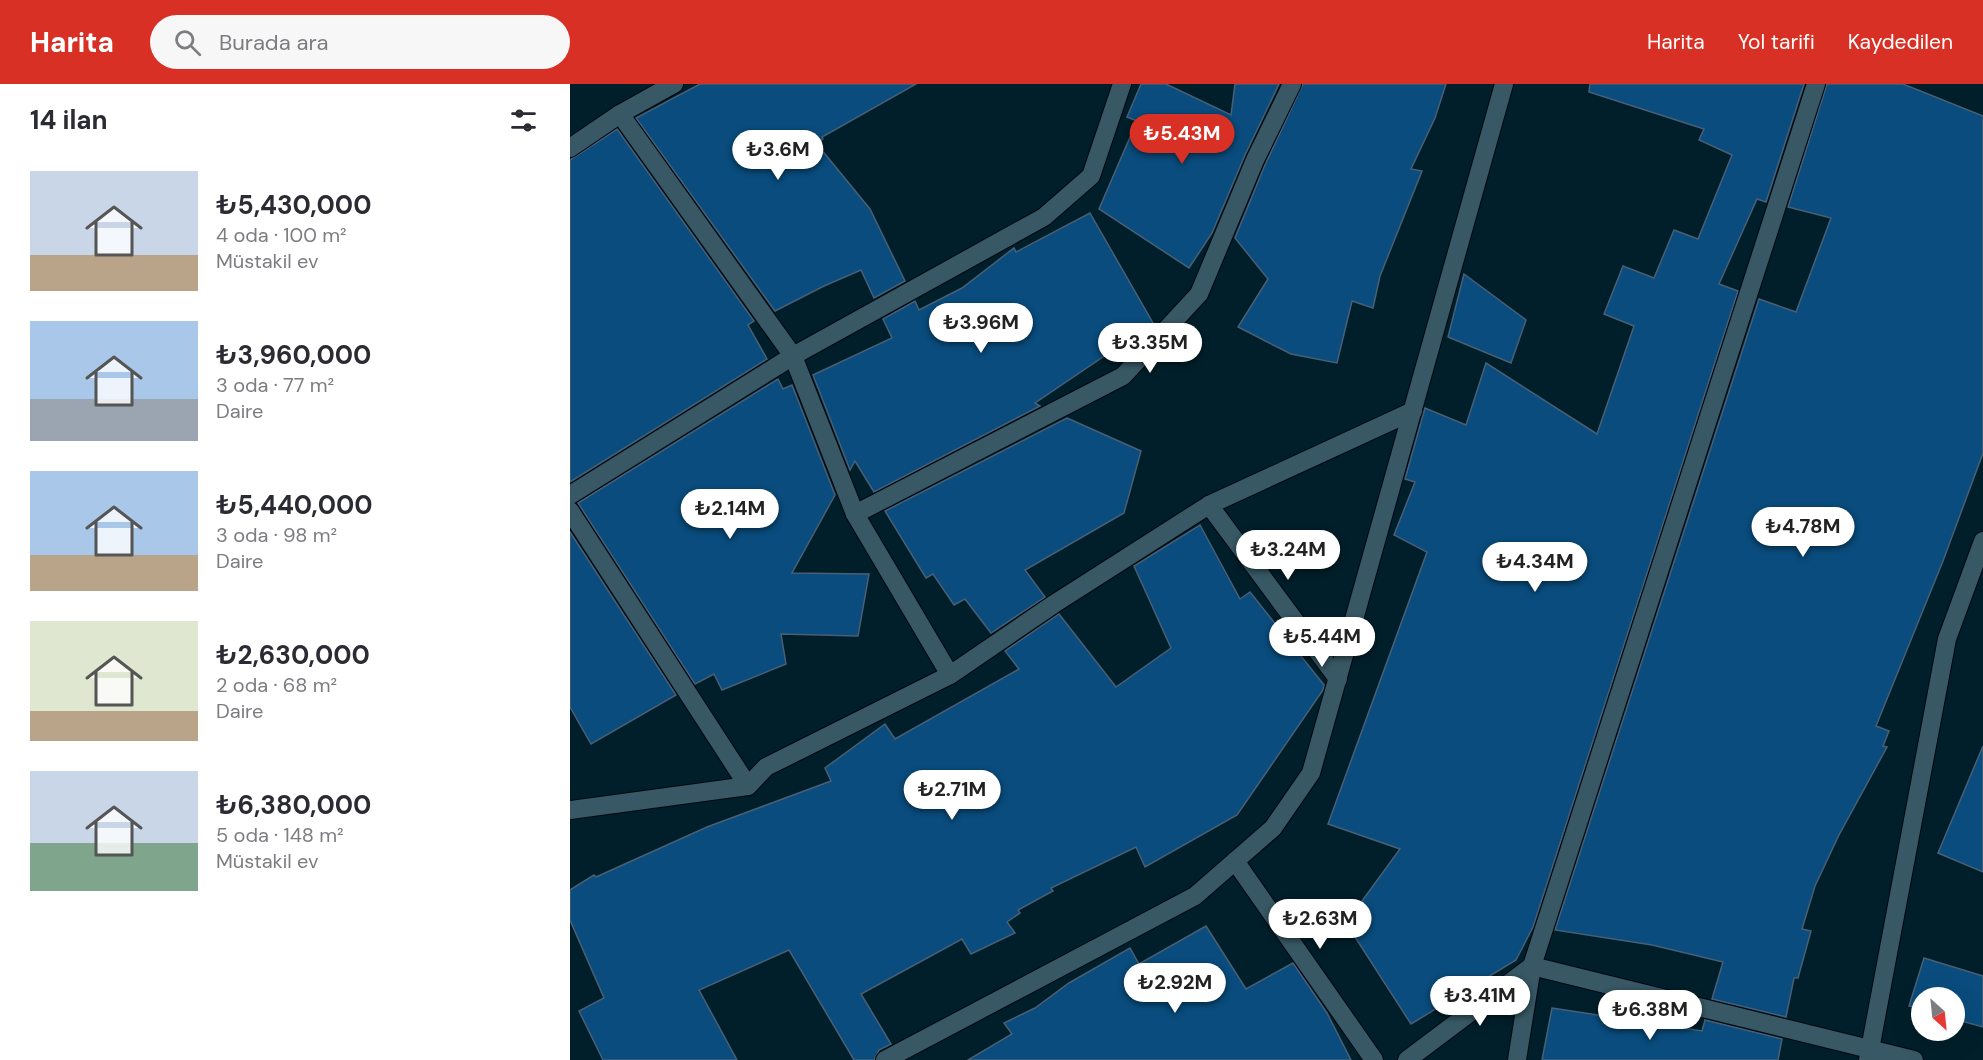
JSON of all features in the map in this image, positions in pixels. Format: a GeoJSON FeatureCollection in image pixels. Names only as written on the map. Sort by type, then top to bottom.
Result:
{"type":"FeatureCollection","features":[{"type":"Feature","properties":{"kind":"street"},"geometry":{"type":"LineString","coordinates":[[570,148],[620,114],[674,84]]}},
{"type":"Feature","properties":{"kind":"street"},"geometry":{"type":"LineString","coordinates":[[570,495],[793,356],[1044,217],[1091,176],[1122,84]]}},
{"type":"Feature","properties":{"kind":"street"},"geometry":{"type":"LineString","coordinates":[[855,514],[1123,376],[1199,294],[1255,160],[1292,84]]}},
{"type":"Feature","properties":{"kind":"street"},"geometry":{"type":"LineString","coordinates":[[885,1060],[1195,896],[1273,828],[1311,773],[1504,84]]}},
{"type":"Feature","properties":{"kind":"street"},"geometry":{"type":"LineString","coordinates":[[1517,1060],[1532,966],[1816,84]]}},
{"type":"Feature","properties":{"kind":"street"},"geometry":{"type":"LineString","coordinates":[[620,114],[793,356],[855,514],[950,675]]}},
{"type":"Feature","properties":{"kind":"street"},"geometry":{"type":"LineString","coordinates":[[570,810],[748,786],[766,767],[950,675],[1054,604],[1209,505],[1413,411]]}},
{"type":"Feature","properties":{"kind":"street"},"geometry":{"type":"LineString","coordinates":[[1209,505],[1338,679]]}},
{"type":"Feature","properties":{"kind":"street"},"geometry":{"type":"LineString","coordinates":[[570,511],[748,786]]}},
{"type":"Feature","properties":{"kind":"street"},"geometry":{"type":"LineString","coordinates":[[1869,1055],[1947,639],[1983,542]]}},
{"type":"Feature","properties":{"kind":"street"},"geometry":{"type":"LineString","coordinates":[[1235,861],[1374,1060]]}},
{"type":"Feature","properties":{"kind":"street"},"geometry":{"type":"LineString","coordinates":[[1532,966],[1869,1055],[1914,1060]]}},
{"type":"Feature","properties":{"kind":"street"},"geometry":{"type":"LineString","coordinates":[[1407,1060],[1532,966]]}},
{"type":"Feature","properties":{"kind":"building"},"geometry":{"type":"Polygon","coordinates":[[[700,84],[916,84],[822,137],[823,139],[816,143],[870,209],[905,281],[874,298],[861,270],[775,311],[636,118],[700,84]]]}},
{"type":"Feature","properties":{"kind":"building"},"geometry":{"type":"Polygon","coordinates":[[[1141,84],[1166,84],[1231,115],[1235,84],[1279,84],[1245,155],[1212,233],[1189,268],[1099,209],[1137,121],[1127,117],[1141,84]]]}},
{"type":"Feature","properties":{"kind":"building"},"geometry":{"type":"Polygon","coordinates":[[[1303,84],[1446,84],[1435,118],[1411,169],[1422,171],[1380,276],[1373,308],[1352,301],[1337,363],[1291,354],[1238,327],[1268,279],[1235,238],[1265,165],[1303,84]]]}},
{"type":"Feature","properties":{"kind":"building"},"geometry":{"type":"Polygon","coordinates":[[[1590,84],[1804,84],[1766,202],[1757,199],[1719,284],[1738,291],[1533,927],[1516,960],[1411,1024],[1346,923],[1400,849],[1328,824],[1427,552],[1394,535],[1415,482],[1405,479],[1425,408],[1466,425],[1486,363],[1597,434],[1634,326],[1604,314],[1623,266],[1654,278],[1674,230],[1698,239],[1732,155],[1699,140],[1704,129],[1589,92],[1590,84]]]}},
{"type":"Feature","properties":{"kind":"building"},"geometry":{"type":"Polygon","coordinates":[[[1827,84],[1903,84],[1983,116],[1983,453],[1943,561],[1876,726],[1889,731],[1883,746],[1887,747],[1839,835],[1815,886],[1802,929],[1811,931],[1798,978],[1794,978],[1786,1017],[1712,999],[1723,962],[1652,945],[1555,930],[1759,299],[1796,312],[1831,218],[1788,207],[1827,84]]]}},
{"type":"Feature","properties":{"kind":"building"},"geometry":{"type":"Polygon","coordinates":[[[617,129],[754,321],[748,325],[767,359],[570,482],[570,160],[617,129]]]}},
{"type":"Feature","properties":{"kind":"building"},"geometry":{"type":"Polygon","coordinates":[[[1090,213],[1153,323],[1035,403],[1040,406],[874,492],[855,461],[850,470],[813,375],[892,338],[883,319],[915,301],[919,310],[962,288],[1014,248],[1016,252],[1090,213]]]}},
{"type":"Feature","properties":{"kind":"building"},"geometry":{"type":"Polygon","coordinates":[[[1464,274],[1526,320],[1511,363],[1448,337],[1464,274]]]}},
{"type":"Feature","properties":{"kind":"building"},"geometry":{"type":"Polygon","coordinates":[[[778,379],[783,389],[792,385],[835,495],[792,573],[869,574],[858,636],[781,634],[786,664],[722,690],[714,674],[695,684],[578,503],[778,379]]]}},
{"type":"Feature","properties":{"kind":"building"},"geometry":{"type":"Polygon","coordinates":[[[1067,418],[1141,451],[1124,513],[1025,570],[1045,597],[991,633],[965,599],[954,605],[933,574],[926,578],[885,511],[1067,418]]]}},
{"type":"Feature","properties":{"kind":"building"},"geometry":{"type":"Polygon","coordinates":[[[1200,525],[1240,599],[1250,592],[1324,685],[1323,690],[1237,815],[1145,867],[1136,847],[1051,888],[1053,891],[1018,910],[1020,913],[1007,922],[1015,933],[971,954],[962,939],[861,994],[891,1044],[879,1050],[874,1060],[854,1060],[789,950],[699,990],[737,1060],[603,1060],[579,1011],[604,998],[570,920],[570,890],[594,875],[596,877],[707,827],[831,781],[825,768],[885,724],[895,739],[1019,669],[1005,651],[1059,614],[1116,687],[1171,648],[1134,566],[1200,525]]]}},
{"type":"Feature","properties":{"kind":"building"},"geometry":{"type":"Polygon","coordinates":[[[570,532],[676,695],[591,744],[570,707],[570,532]]]}},
{"type":"Feature","properties":{"kind":"building"},"geometry":{"type":"Polygon","coordinates":[[[1983,746],[1983,872],[1938,853],[1983,746]]]}},
{"type":"Feature","properties":{"kind":"building"},"geometry":{"type":"Polygon","coordinates":[[[1206,926],[1246,989],[1293,963],[1327,1013],[1351,1060],[968,1060],[1012,1034],[1004,1023],[1035,1008],[1069,983],[1130,948],[1139,964],[1206,926]]]}},
{"type":"Feature","properties":{"kind":"building"},"geometry":{"type":"Polygon","coordinates":[[[1924,958],[1983,976],[1983,1027],[1965,1022],[1965,987],[1915,987],[1924,958]]]}},
{"type":"Feature","properties":{"kind":"building"},"geometry":{"type":"Polygon","coordinates":[[[1552,1008],[1702,1031],[1705,1020],[1782,1039],[1778,1060],[1542,1060],[1552,1008]]]}}]}
